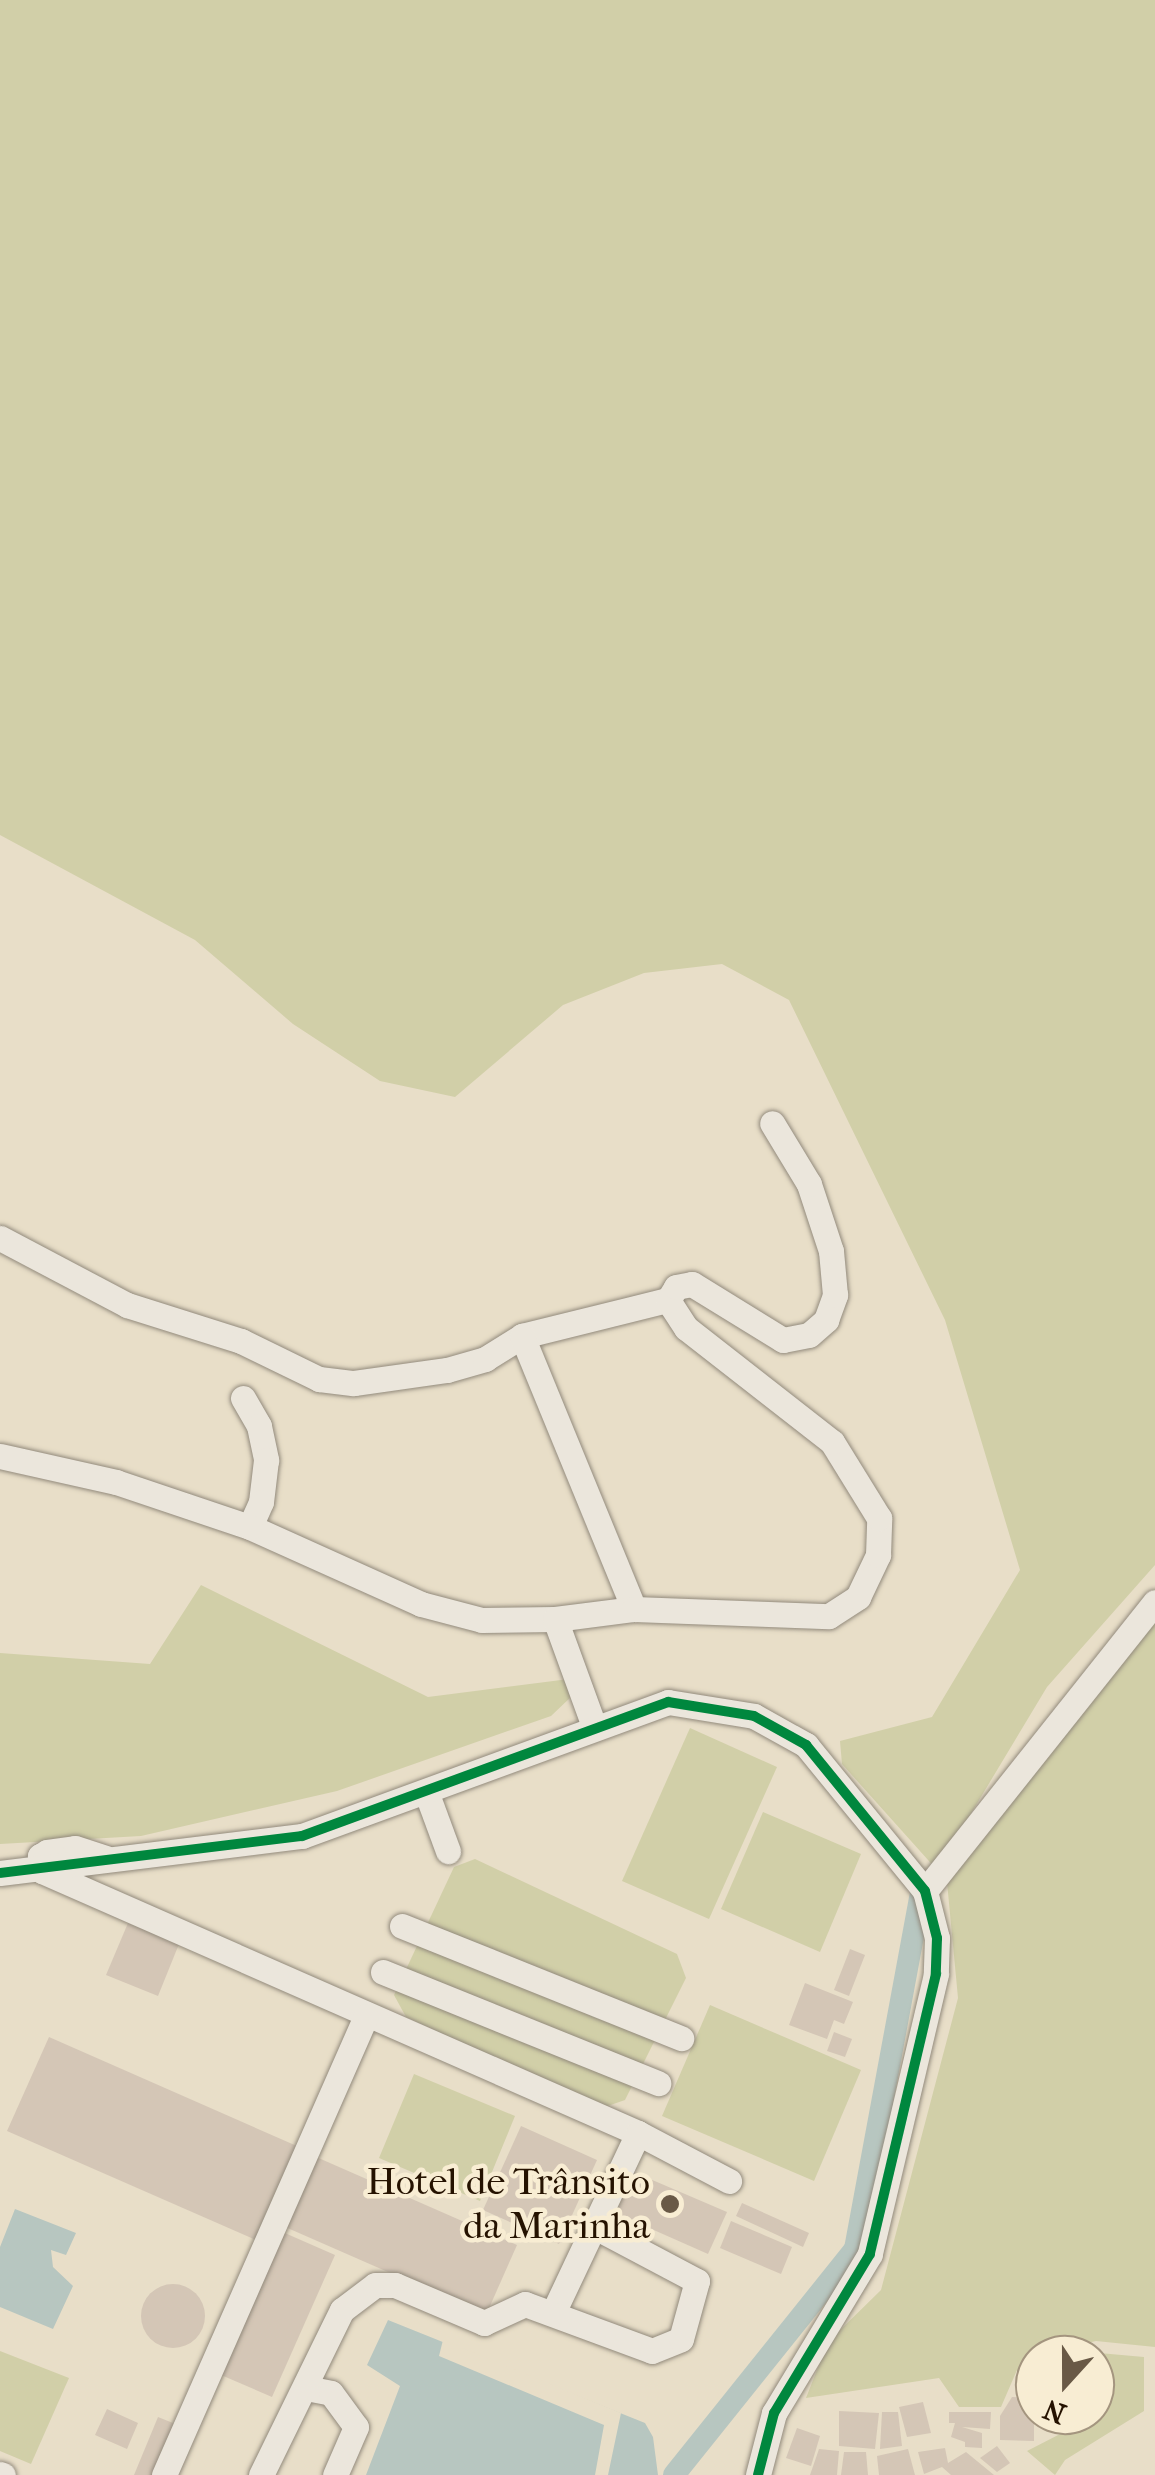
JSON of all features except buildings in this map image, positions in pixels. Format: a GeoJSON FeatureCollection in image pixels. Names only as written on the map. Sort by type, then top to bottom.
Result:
{"type":"FeatureCollection","features":[{"type":"Feature","properties":{"kind":"street"},"geometry":{"type":"LineString","coordinates":[[0,1238],[127,1304],[241,1341],[319,1379],[354,1383],[448,1370],[485,1359],[522,1336],[668,1300],[676,1287],[692,1284],[783,1340],[809,1335],[826,1320],[836,1295],[831,1251],[809,1184],[772,1124]]}},
{"type":"Feature","properties":{"kind":"street"},"geometry":{"type":"LineString","coordinates":[[0,1456],[116,1482],[250,1527],[421,1604],[482,1620],[556,1619],[634,1609],[829,1616],[858,1598],[878,1555],[879,1518],[832,1442],[686,1328],[668,1300]]}},
{"type":"Feature","properties":{"kind":"street"},"geometry":{"type":"LineString","coordinates":[[522,1336],[634,1609]]}},
{"type":"Feature","properties":{"kind":"street"},"geometry":{"type":"LineString","coordinates":[[243,1398],[260,1426],[266,1460],[261,1502],[250,1527]]}},
{"type":"Feature","properties":{"kind":"street"},"geometry":{"type":"LineString","coordinates":[[925,1892],[1155,1602]]}},
{"type":"Feature","properties":{"kind":"street"},"geometry":{"type":"LineString","coordinates":[[556,1619],[594,1726]]}},
{"type":"Feature","properties":{"kind":"street"},"geometry":{"type":"LineString","coordinates":[[2,1877],[302,1836],[427,1794],[594,1726],[668,1702],[754,1716],[806,1746],[925,1892],[937,1938],[936,1974],[870,2254],[774,2413],[758,2475]]}},
{"type":"Feature","properties":{"kind":"street"},"geometry":{"type":"LineString","coordinates":[[427,1794],[448,1851]]}},
{"type":"Feature","properties":{"kind":"street"},"geometry":{"type":"LineString","coordinates":[[42,1871],[638,2133],[729,2181]]}},
{"type":"Feature","properties":{"kind":"street"},"geometry":{"type":"LineString","coordinates":[[402,1926],[681,2038]]}},
{"type":"Feature","properties":{"kind":"street"},"geometry":{"type":"LineString","coordinates":[[383,1972],[658,2083]]}},
{"type":"Feature","properties":{"kind":"street"},"geometry":{"type":"LineString","coordinates":[[164,2475],[366,2016]]}},
{"type":"Feature","properties":{"kind":"street"},"geometry":{"type":"LineString","coordinates":[[554,2313],[638,2133]]}},
{"type":"Feature","properties":{"kind":"street"},"geometry":{"type":"LineString","coordinates":[[261,2475],[342,2310],[375,2286],[395,2285],[484,2323],[519,2304],[554,2313],[652,2351],[681,2339],[698,2281],[593,2226]]}},
{"type":"Feature","properties":{"kind":"street"},"geometry":{"type":"LineString","coordinates":[[306,2388],[330,2393],[356,2427],[334,2475]]}},
{"type":"Feature","properties":{"kind":"shaded area"},"geometry":{"type":"Polygon","coordinates":[[[0,0],[1155,0],[1155,1565],[1047,1687],[937,1870],[842,1764],[840,1741],[932,1717],[1020,1570],[945,1320],[789,1000],[722,964],[644,973],[563,1005],[455,1097],[380,1081],[293,1024],[195,940],[0,835],[0,0]]]}},
{"type":"Feature","properties":{"kind":"shaded area"},"geometry":{"type":"Polygon","coordinates":[[[201,1585],[428,1697],[569,1679],[572,1696],[551,1716],[337,1791],[141,1836],[0,1844],[0,1653],[150,1664],[201,1585]]]}},
{"type":"Feature","properties":{"kind":"shaded area"},"geometry":{"type":"Polygon","coordinates":[[[1155,1606],[1155,2347],[1115,2343],[1115,2335],[1015,2335],[1015,2375],[1001,2407],[959,2407],[939,2378],[806,2398],[828,2342],[881,2290],[958,1998],[947,1882],[1155,1606]]]}},
{"type":"Feature","properties":{"kind":"shaded area"},"geometry":{"type":"Polygon","coordinates":[[[690,1728],[777,1767],[709,1919],[622,1881],[690,1728]]]}},
{"type":"Feature","properties":{"kind":"shaded area"},"geometry":{"type":"Polygon","coordinates":[[[763,1812],[861,1854],[820,1952],[721,1909],[763,1812]]]}},
{"type":"Feature","properties":{"kind":"shaded area"},"geometry":{"type":"Polygon","coordinates":[[[475,1859],[677,1954],[686,1978],[625,2100],[602,2108],[406,2017],[394,1995],[454,1867],[475,1859]]]}},
{"type":"Feature","properties":{"kind":"shaded area"},"geometry":{"type":"Polygon","coordinates":[[[710,2005],[861,2070],[814,2181],[662,2116],[710,2005]]]}},
{"type":"Feature","properties":{"kind":"shaded area"},"geometry":{"type":"Polygon","coordinates":[[[414,2074],[515,2116],[480,2201],[379,2158],[414,2074]]]}},
{"type":"Feature","properties":{"kind":"shaded area"},"geometry":{"type":"Polygon","coordinates":[[[15,2209],[76,2233],[66,2255],[51,2250],[53,2267],[73,2286],[53,2329],[0,2307],[0,2247],[15,2209]]]}},
{"type":"Feature","properties":{"kind":"shaded area"},"geometry":{"type":"Polygon","coordinates":[[[388,2320],[645,2423],[653,2437],[658,2475],[366,2475],[400,2386],[367,2365],[388,2320]]]}},
{"type":"Feature","properties":{"kind":"shaded area"},"geometry":{"type":"Polygon","coordinates":[[[0,2351],[69,2378],[31,2464],[0,2451],[0,2351]]]}},
{"type":"Feature","properties":{"kind":"shaded area"},"geometry":{"type":"Polygon","coordinates":[[[1115,2354],[1144,2357],[1144,2411],[1115,2429],[1115,2354]]]}},
{"type":"Feature","properties":{"kind":"shaded area"},"geometry":{"type":"Polygon","coordinates":[[[1058,2435],[1105,2435],[1065,2460],[1055,2475],[1027,2451],[1058,2435]]]}},
{"type":"Feature","properties":{"kind":"pier"},"geometry":{"type":"Polygon","coordinates":[[[443,2340],[621,2413],[608,2475],[595,2475],[604,2425],[439,2356],[443,2340]]]}},
{"type":"Feature","properties":{"kind":"waterway"},"geometry":{"type":"LineString","coordinates":[[674,2475],[855,2249],[922,1889]]}},
{"type":"Feature","properties":{"kind":"cycle path"},"geometry":{"type":"LineString","coordinates":[[0,1873],[302,1836],[668,1702],[754,1716],[806,1745],[925,1891],[937,1938],[936,1974],[870,2254],[774,2413],[758,2475]]}},
{"type":"Feature","properties":{"kind":"place","name":"Hotel de Trânsito da Marinha"},"geometry":{"type":"Point","coordinates":[670,2204]}}]}
